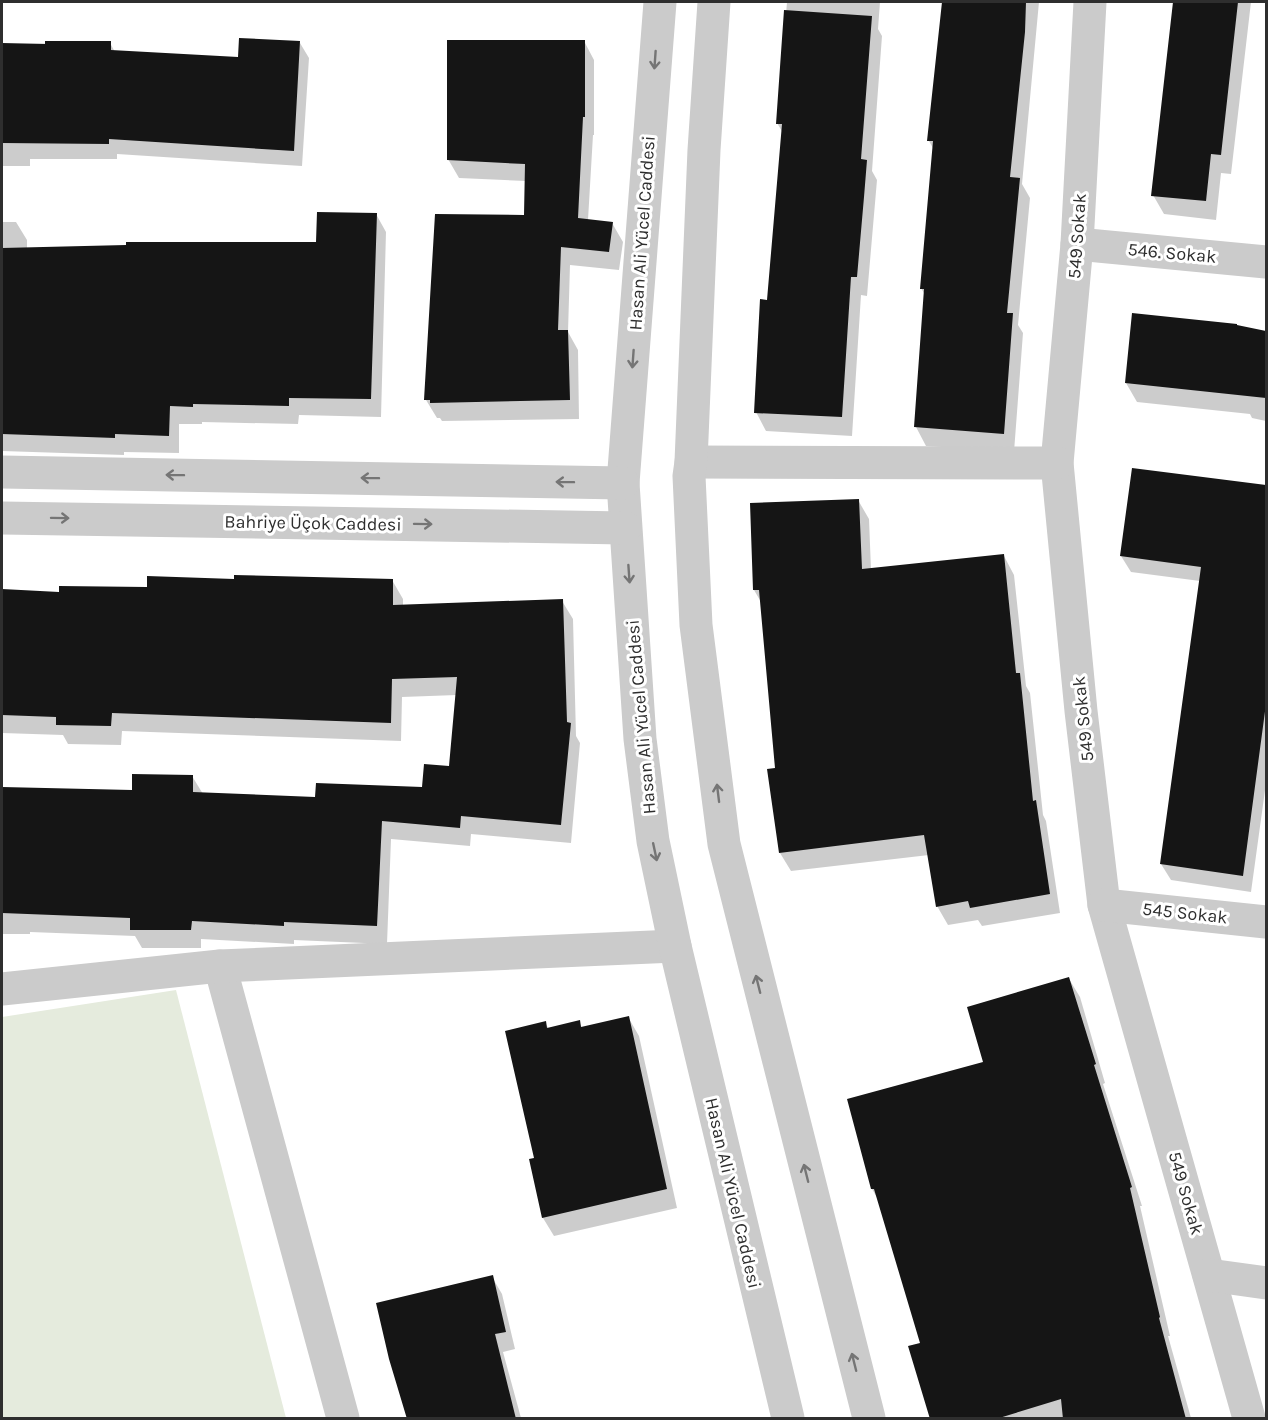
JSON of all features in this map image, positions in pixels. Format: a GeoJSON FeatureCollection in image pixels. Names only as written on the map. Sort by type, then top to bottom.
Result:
{"type":"FeatureCollection","features":[{"type":"Feature","properties":{"kind":"street","name":"Hasan Ali Yücel Caddesi"},"geometry":{"type":"LineString","coordinates":[[660,2],[623,483],[640,739],[653,841],[675,946],[766,1335],[788,1419]]}},
{"type":"Feature","properties":{"kind":"street"},"geometry":{"type":"LineString","coordinates":[[714,2],[704,150],[689,476],[696,625],[724,844],[869,1419]]}},
{"type":"Feature","properties":{"kind":"street","name":"549 Sokak"},"geometry":{"type":"LineString","coordinates":[[1090,2],[1077,244],[1057,463],[1081,711],[1104,905],[1249,1419]]}},
{"type":"Feature","properties":{"kind":"street","name":"546. Sokak"},"geometry":{"type":"LineString","coordinates":[[1077,244],[1266,262]]}},
{"type":"Feature","properties":{"kind":"street"},"geometry":{"type":"LineString","coordinates":[[691,462],[1057,463]]}},
{"type":"Feature","properties":{"kind":"street"},"geometry":{"type":"LineString","coordinates":[[2,472],[623,483]]}},
{"type":"Feature","properties":{"kind":"street","name":"Bahriye Üçok Caddesi"},"geometry":{"type":"LineString","coordinates":[[2,518],[625,528]]}},
{"type":"Feature","properties":{"kind":"street","name":"545 Sokak"},"geometry":{"type":"LineString","coordinates":[[1104,905],[1266,922]]}},
{"type":"Feature","properties":{"kind":"street"},"geometry":{"type":"LineString","coordinates":[[2,989],[220,966],[675,946]]}},
{"type":"Feature","properties":{"kind":"street"},"geometry":{"type":"LineString","coordinates":[[220,966],[343,1419]]}},
{"type":"Feature","properties":{"kind":"street"},"geometry":{"type":"LineString","coordinates":[[1209,1275],[1266,1283]]}},
{"type":"Feature","properties":{"kind":"shaded area"},"geometry":{"type":"Polygon","coordinates":[[[176,990],[286,1418],[2,1418],[2,1017],[176,990]]]}},
{"type":"Feature","properties":{"kind":"building"},"geometry":{"type":"Polygon","coordinates":[[[942,2],[1026,2],[1010,177],[1020,178],[1007,313],[1013,313],[1004,434],[914,427],[924,289],[920,289],[933,141],[927,141],[942,2]]]}},
{"type":"Feature","properties":{"kind":"building"},"geometry":{"type":"Polygon","coordinates":[[[1173,2],[1238,2],[1221,155],[1211,154],[1206,201],[1151,196],[1173,2]]]}},
{"type":"Feature","properties":{"kind":"building"},"geometry":{"type":"Polygon","coordinates":[[[784,10],[872,16],[861,159],[867,160],[857,277],[851,277],[842,417],[754,413],[760,299],[767,300],[782,124],[776,124],[784,10]]]}},
{"type":"Feature","properties":{"kind":"building"},"geometry":{"type":"Polygon","coordinates":[[[239,38],[300,41],[294,151],[109,139],[109,144],[2,143],[2,43],[111,41],[111,50],[238,57],[239,38]]]}},
{"type":"Feature","properties":{"kind":"building"},"geometry":{"type":"Polygon","coordinates":[[[447,40],[585,40],[585,117],[583,117],[578,218],[613,222],[609,252],[561,247],[558,330],[568,330],[570,400],[430,403],[430,400],[424,400],[435,214],[524,215],[525,164],[447,160],[447,40]]]}},
{"type":"Feature","properties":{"kind":"building"},"geometry":{"type":"Polygon","coordinates":[[[317,212],[377,213],[371,399],[289,398],[289,406],[193,404],[193,407],[170,406],[169,436],[115,434],[115,438],[2,434],[2,248],[126,245],[126,242],[316,242],[317,212]]]}},
{"type":"Feature","properties":{"kind":"building"},"geometry":{"type":"Polygon","coordinates":[[[1132,313],[1237,324],[1266,331],[1266,398],[1125,383],[1132,313]]]}},
{"type":"Feature","properties":{"kind":"building"},"geometry":{"type":"Polygon","coordinates":[[[1132,468],[1266,485],[1266,704],[1243,876],[1160,864],[1201,567],[1120,556],[1132,468]]]}},
{"type":"Feature","properties":{"kind":"building"},"geometry":{"type":"Polygon","coordinates":[[[859,499],[862,569],[1004,554],[1016,673],[1020,673],[1033,801],[1036,800],[1050,894],[970,908],[968,901],[936,907],[924,835],[779,853],[767,769],[775,768],[759,590],[753,590],[750,503],[859,499]]]}},
{"type":"Feature","properties":{"kind":"building"},"geometry":{"type":"Polygon","coordinates":[[[234,575],[393,579],[393,605],[563,599],[567,722],[571,723],[561,825],[461,816],[460,828],[382,821],[377,926],[284,922],[284,926],[192,921],[191,930],[130,930],[130,918],[2,913],[2,787],[132,790],[132,774],[193,775],[193,792],[315,797],[316,783],[422,787],[424,764],[449,766],[457,677],[392,679],[391,723],[112,713],[111,726],[56,725],[56,717],[2,715],[2,589],[59,592],[59,586],[147,587],[147,576],[234,579],[234,575]]]}},
{"type":"Feature","properties":{"kind":"building"},"geometry":{"type":"Polygon","coordinates":[[[1069,977],[1132,1187],[1130,1188],[1159,1318],[1186,1419],[1063,1419],[1061,1399],[996,1419],[930,1419],[908,1346],[920,1343],[874,1189],[871,1189],[847,1099],[983,1062],[967,1007],[1069,977]]]}},
{"type":"Feature","properties":{"kind":"building"},"geometry":{"type":"Polygon","coordinates":[[[629,1016],[667,1189],[542,1218],[529,1159],[534,1158],[505,1031],[546,1021],[547,1028],[580,1020],[581,1027],[629,1016]]]}},
{"type":"Feature","properties":{"kind":"building"},"geometry":{"type":"Polygon","coordinates":[[[493,1275],[506,1332],[495,1334],[516,1419],[407,1419],[389,1359],[376,1303],[493,1275]]]}}]}
